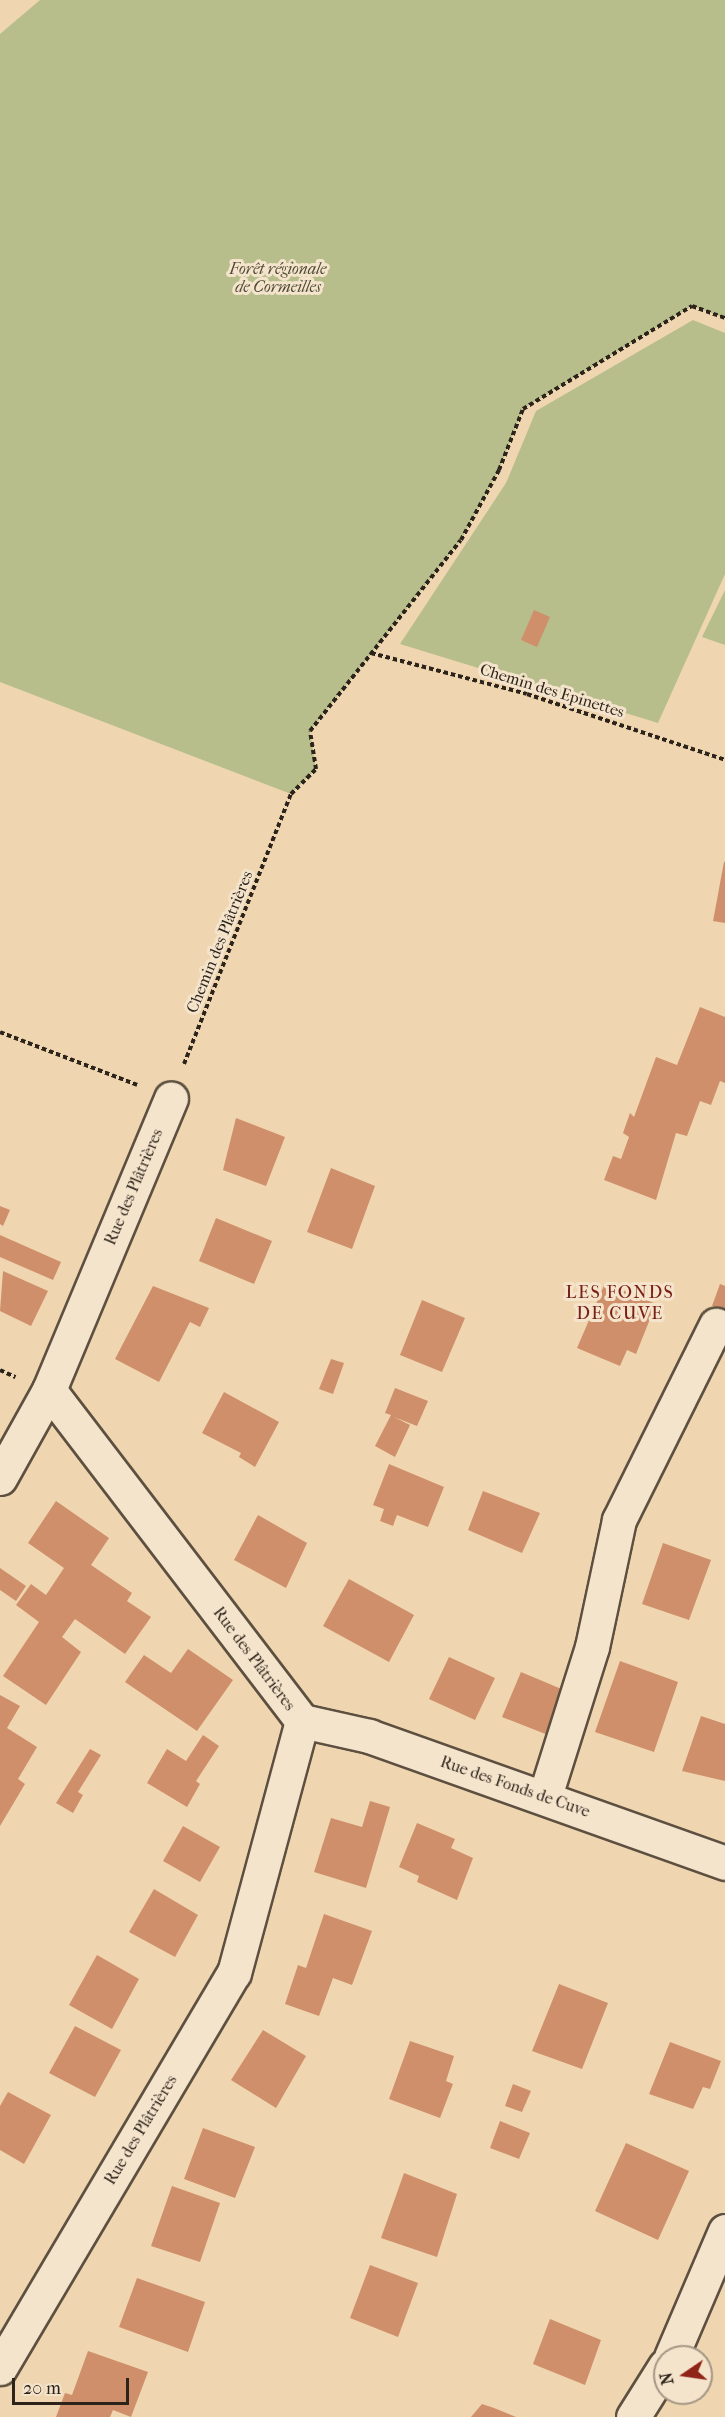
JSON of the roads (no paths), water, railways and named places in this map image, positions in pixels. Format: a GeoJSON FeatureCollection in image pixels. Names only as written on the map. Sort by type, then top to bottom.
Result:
{"type":"FeatureCollection","features":[{"type":"Feature","properties":{"kind":"street","name":"Rue des Plâtrières"},"geometry":{"type":"LineString","coordinates":[[0,2368],[234,1973],[302,1721],[49,1390],[171,1098]]}},
{"type":"Feature","properties":{"kind":"street"},"geometry":{"type":"LineString","coordinates":[[545,1796],[592,1647],[619,1520],[716,1325]]}},
{"type":"Feature","properties":{"kind":"street"},"geometry":{"type":"LineString","coordinates":[[0,1478],[49,1390]]}},
{"type":"Feature","properties":{"kind":"street","name":"Rue des Fonds de Cuve"},"geometry":{"type":"LineString","coordinates":[[302,1721],[369,1736],[545,1796],[725,1863]]}},
{"type":"Feature","properties":{"kind":"street"},"geometry":{"type":"LineString","coordinates":[[676,2345],[725,2231]]}},
{"type":"Feature","properties":{"kind":"street"},"geometry":{"type":"LineString","coordinates":[[633,2417],[653,2385]]}},
{"type":"Feature","properties":{"kind":"district","name":"LES FONDS DE CUVE"},"geometry":{"type":"Point","coordinates":[620,1304]}},
{"type":"Feature","properties":{"kind":"park label","name":"Forêt régionale de Cormeilles"},"geometry":{"type":"Point","coordinates":[278,278]}}]}
